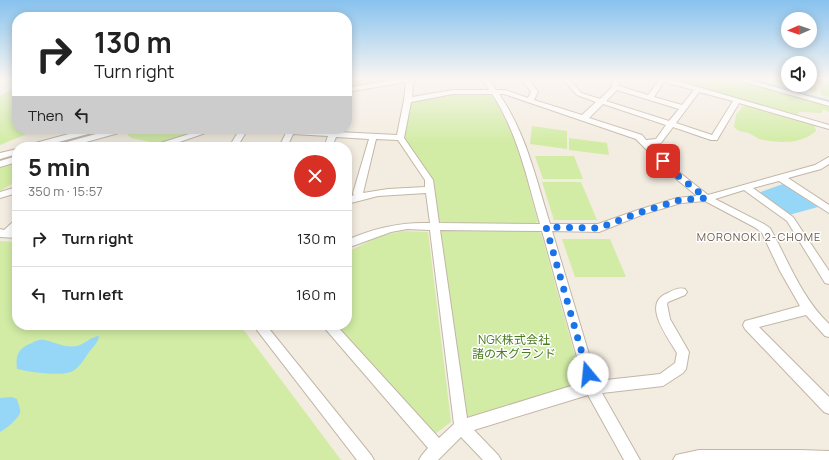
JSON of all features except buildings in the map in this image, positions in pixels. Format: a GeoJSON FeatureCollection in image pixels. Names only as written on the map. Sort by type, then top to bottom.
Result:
{"type":"FeatureCollection","features":[{"type":"Feature","properties":{"kind":"street"},"geometry":{"type":"LineString","coordinates":[[411,99],[408,100],[400,138],[429,180],[461,427],[493,460]]}},
{"type":"Feature","properties":{"kind":"street"},"geometry":{"type":"LineString","coordinates":[[500,99],[507,111],[520,139],[592,388],[632,460]]}},
{"type":"Feature","properties":{"kind":"street"},"geometry":{"type":"LineString","coordinates":[[526,99],[639,137],[672,171],[706,198],[760,226],[766,231],[775,250],[809,309],[829,332]]}},
{"type":"Feature","properties":{"kind":"street"},"geometry":{"type":"LineString","coordinates":[[597,99],[714,138],[737,100],[829,127]]}},
{"type":"Feature","properties":{"kind":"street"},"geometry":{"type":"LineString","coordinates":[[653,99],[683,108]]}},
{"type":"Feature","properties":{"kind":"street"},"geometry":{"type":"LineString","coordinates":[[644,142],[658,141],[690,99]]}},
{"type":"Feature","properties":{"kind":"street"},"geometry":{"type":"LineString","coordinates":[[820,99],[829,104]]}},
{"type":"Feature","properties":{"kind":"street"},"geometry":{"type":"LineString","coordinates":[[584,118],[602,101]]}},
{"type":"Feature","properties":{"kind":"street"},"geometry":{"type":"LineString","coordinates":[[50,142],[78,134]]}},
{"type":"Feature","properties":{"kind":"street"},"geometry":{"type":"LineString","coordinates":[[78,142],[106,134]]}},
{"type":"Feature","properties":{"kind":"street"},"geometry":{"type":"LineString","coordinates":[[172,142],[197,134]]}},
{"type":"Feature","properties":{"kind":"street"},"geometry":{"type":"LineString","coordinates":[[191,142],[197,134]]}},
{"type":"Feature","properties":{"kind":"street"},"geometry":{"type":"LineString","coordinates":[[350,134],[400,138]]}},
{"type":"Feature","properties":{"kind":"street"},"geometry":{"type":"LineString","coordinates":[[359,196],[358,193],[373,137]]}},
{"type":"Feature","properties":{"kind":"street"},"geometry":{"type":"LineString","coordinates":[[0,156],[12,152]]}},
{"type":"Feature","properties":{"kind":"street"},"geometry":{"type":"LineString","coordinates":[[0,164],[12,160]]}},
{"type":"Feature","properties":{"kind":"street"},"geometry":{"type":"LineString","coordinates":[[352,241],[391,228],[435,226],[599,228],[641,212],[680,200],[706,198],[818,167],[829,161]]}},
{"type":"Feature","properties":{"kind":"street"},"geometry":{"type":"LineString","coordinates":[[780,178],[829,210]]}},
{"type":"Feature","properties":{"kind":"street"},"geometry":{"type":"LineString","coordinates":[[746,187],[790,219],[829,280]]}},
{"type":"Feature","properties":{"kind":"street"},"geometry":{"type":"LineString","coordinates":[[352,199],[359,196],[394,190],[430,190]]}},
{"type":"Feature","properties":{"kind":"street"},"geometry":{"type":"LineString","coordinates":[[0,195],[12,191]]}},
{"type":"Feature","properties":{"kind":"street"},"geometry":{"type":"LineString","coordinates":[[3,234],[12,227]]}},
{"type":"Feature","properties":{"kind":"street"},"geometry":{"type":"LineString","coordinates":[[427,460],[461,427],[583,389],[663,380],[681,365],[683,352],[664,320],[661,311],[661,304],[664,299],[681,292]]}},
{"type":"Feature","properties":{"kind":"street"},"geometry":{"type":"LineString","coordinates":[[809,309],[750,325],[829,407]]}},
{"type":"Feature","properties":{"kind":"street"},"geometry":{"type":"LineString","coordinates":[[264,330],[366,460]]}},
{"type":"Feature","properties":{"kind":"street"},"geometry":{"type":"LineString","coordinates":[[332,330],[439,449]]}},
{"type":"Feature","properties":{"kind":"street"},"geometry":{"type":"LineString","coordinates":[[680,460],[699,457],[734,459],[829,459]]}},
{"type":"Feature","properties":{"kind":"green space"},"geometry":{"type":"Polygon","coordinates":[[[0,99],[12,99],[12,134],[27,134],[0,145],[0,99]]]}},
{"type":"Feature","properties":{"kind":"green space"},"geometry":{"type":"Polygon","coordinates":[[[420,99],[494,99],[508,125],[520,156],[538,222],[441,223],[438,221],[432,180],[404,137],[409,103],[420,99]]]}},
{"type":"Feature","properties":{"kind":"green space"},"geometry":{"type":"Polygon","coordinates":[[[743,99],[805,99],[829,106],[829,112],[823,109],[822,113],[799,112],[798,115],[743,99]]]}},
{"type":"Feature","properties":{"kind":"green space"},"geometry":{"type":"Polygon","coordinates":[[[744,105],[814,124],[816,131],[803,139],[789,142],[759,139],[749,133],[739,131],[734,127],[736,115],[744,105]]]}},
{"type":"Feature","properties":{"kind":"green space"},"geometry":{"type":"Polygon","coordinates":[[[532,126],[567,131],[567,149],[530,144],[532,126]]]}},
{"type":"Feature","properties":{"kind":"green space"},"geometry":{"type":"Polygon","coordinates":[[[193,134],[167,142],[151,142],[131,138],[128,135],[193,134]]]}},
{"type":"Feature","properties":{"kind":"green space"},"geometry":{"type":"Polygon","coordinates":[[[569,138],[607,143],[609,155],[569,150],[569,138]]]}},
{"type":"Feature","properties":{"kind":"green space"},"geometry":{"type":"Polygon","coordinates":[[[535,156],[574,156],[583,179],[543,179],[535,156]]]}},
{"type":"Feature","properties":{"kind":"green space"},"geometry":{"type":"Polygon","coordinates":[[[12,164],[12,184],[0,191],[0,168],[12,164]]]}},
{"type":"Feature","properties":{"kind":"green space"},"geometry":{"type":"Polygon","coordinates":[[[542,182],[581,182],[597,220],[554,220],[542,182]]]}},
{"type":"Feature","properties":{"kind":"green space","name":"NGK株式会社 諸の木グランド"},"geometry":{"type":"Polygon","coordinates":[[[443,230],[537,231],[541,233],[582,381],[579,386],[473,419],[466,415],[441,233],[443,230]]]}},
{"type":"Feature","properties":{"kind":"green space"},"geometry":{"type":"Polygon","coordinates":[[[403,231],[428,232],[451,422],[435,434],[341,330],[352,330],[352,250],[380,236],[403,231]]]}},
{"type":"Feature","properties":{"kind":"green space"},"geometry":{"type":"Polygon","coordinates":[[[562,239],[610,239],[626,277],[575,277],[562,239]]]}},
{"type":"Feature","properties":{"kind":"green space"},"geometry":{"type":"Polygon","coordinates":[[[0,241],[12,242],[12,330],[244,330],[341,460],[0,460],[0,241]]]}},
{"type":"Feature","properties":{"kind":"water"},"geometry":{"type":"Polygon","coordinates":[[[783,184],[818,207],[789,215],[758,193],[783,184]]]}},
{"type":"Feature","properties":{"kind":"water"},"geometry":{"type":"Polygon","coordinates":[[[99,336],[96,343],[82,362],[73,371],[54,374],[37,373],[17,369],[17,356],[21,349],[36,341],[42,340],[63,346],[77,346],[99,336]]]}},
{"type":"Feature","properties":{"kind":"water"},"geometry":{"type":"Polygon","coordinates":[[[12,397],[17,399],[20,413],[12,424],[0,432],[0,398],[12,397]]]}},
{"type":"Feature","properties":{"kind":"waterway"},"geometry":{"type":"LineString","coordinates":[[820,99],[829,102]]}},
{"type":"Feature","properties":{"kind":"waterway"},"geometry":{"type":"LineString","coordinates":[[62,142],[90,134]]}},
{"type":"Feature","properties":{"kind":"waterway"},"geometry":{"type":"LineString","coordinates":[[0,160],[12,156]]}},
{"type":"Feature","properties":{"kind":"district","name":"MORONOKI 2-CHOME"},"geometry":{"type":"Point","coordinates":[759,236]}},
{"type":"Feature","properties":{"kind":"route"},"geometry":{"type":"LineString","coordinates":[[588,374],[546,227],[599,228],[641,212],[680,200],[706,198],[672,171],[663,161]]}}]}
